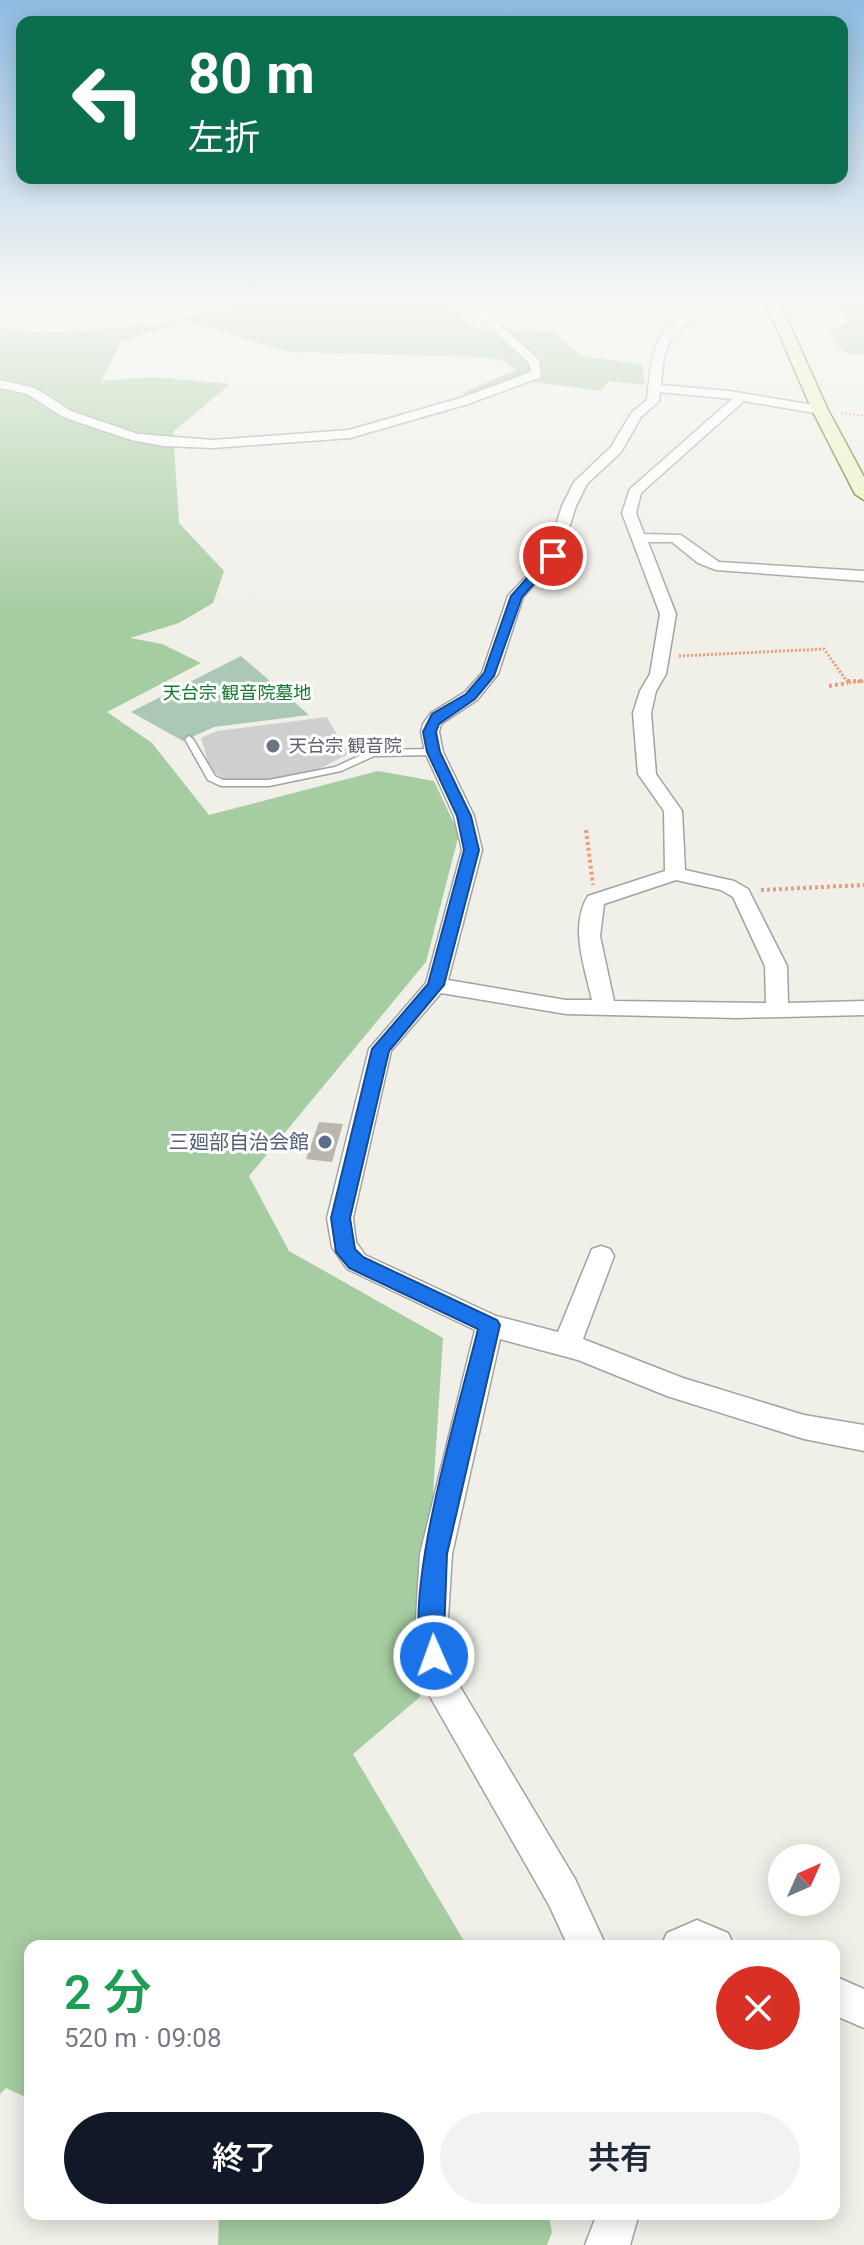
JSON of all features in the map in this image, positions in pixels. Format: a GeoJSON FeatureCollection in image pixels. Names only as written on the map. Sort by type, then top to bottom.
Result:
{"type":"FeatureCollection","features":[{"type":"Feature","properties":{"kind":"street"},"geometry":{"type":"LineString","coordinates":[[52,406],[136,437],[164,442],[213,444],[341,436],[447,406]]}},
{"type":"Feature","properties":{"kind":"street"},"geometry":{"type":"LineString","coordinates":[[647,406],[636,415],[616,449],[581,482],[569,506],[553,556],[516,596],[490,674],[471,696],[437,717],[432,724],[430,732],[434,752],[464,816],[472,850],[436,985],[380,1049],[340,1218],[341,1233],[346,1252],[367,1269],[490,1325],[566,1345],[677,1388],[804,1427],[864,1438]]}},
{"type":"Feature","properties":{"kind":"street"},"geometry":{"type":"LineString","coordinates":[[675,874],[673,811],[647,774],[642,713],[662,657],[668,614],[629,513],[635,492],[732,406]]}},
{"type":"Feature","properties":{"kind":"street"},"geometry":{"type":"LineString","coordinates":[[795,406],[820,410]]}},
{"type":"Feature","properties":{"kind":"street"},"geometry":{"type":"LineString","coordinates":[[818,406],[864,494]]}},
{"type":"Feature","properties":{"kind":"street"},"geometry":{"type":"LineString","coordinates":[[639,538],[676,538],[703,560],[716,566],[864,576]]}},
{"type":"Feature","properties":{"kind":"street"},"geometry":{"type":"LineString","coordinates":[[604,1007],[589,908],[595,900],[675,874],[727,885],[741,893],[776,966],[777,1009]]}},
{"type":"Feature","properties":{"kind":"street"},"geometry":{"type":"LineString","coordinates":[[436,985],[566,1007],[864,1008]]}},
{"type":"Feature","properties":{"kind":"street"},"geometry":{"type":"LineString","coordinates":[[566,1345],[588,1296],[601,1256]]}},
{"type":"Feature","properties":{"kind":"street"},"geometry":{"type":"LineString","coordinates":[[490,1325],[436,1554],[431,1634],[437,1679],[562,1892],[584,1940]]}},
{"type":"Feature","properties":{"kind":"street"},"geometry":{"type":"LineString","coordinates":[[840,1998],[864,2009]]}},
{"type":"Feature","properties":{"kind":"street"},"geometry":{"type":"LineString","coordinates":[[606,2245],[617,2220]]}},
{"type":"Feature","properties":{"kind":"lane"},"geometry":{"type":"LineString","coordinates":[[189,739],[211,778],[221,783],[269,783],[297,778],[338,769],[372,753],[434,752]]}},
{"type":"Feature","properties":{"kind":"path"},"geometry":{"type":"LineString","coordinates":[[662,657],[824,649],[848,683]]}},
{"type":"Feature","properties":{"kind":"path"},"geometry":{"type":"LineString","coordinates":[[829,686],[864,681]]}},
{"type":"Feature","properties":{"kind":"path"},"geometry":{"type":"LineString","coordinates":[[586,830],[595,900]]}},
{"type":"Feature","properties":{"kind":"path"},"geometry":{"type":"LineString","coordinates":[[741,893],[864,885]]}},
{"type":"Feature","properties":{"kind":"shaded area","name":"天台宗 観音院"},"geometry":{"type":"Polygon","coordinates":[[[327,717],[348,754],[317,770],[266,780],[228,782],[210,769],[201,738],[217,731],[327,717]]]}},
{"type":"Feature","properties":{"kind":"green space"},"geometry":{"type":"Polygon","coordinates":[[[0,406],[204,406],[173,432],[179,523],[224,571],[213,603],[179,623],[130,638],[162,644],[201,663],[107,712],[152,743],[209,815],[378,771],[434,781],[459,834],[426,962],[249,1176],[289,1251],[443,1338],[420,1697],[353,1754],[463,1940],[24,1940],[24,2096],[6,2088],[0,2094],[0,406]]]}},
{"type":"Feature","properties":{"kind":"green space","name":"天台宗 観音院墓地"},"geometry":{"type":"Polygon","coordinates":[[[241,656],[309,715],[214,727],[183,741],[131,712],[241,656]]]}},
{"type":"Feature","properties":{"kind":"green space"},"geometry":{"type":"Polygon","coordinates":[[[219,2220],[549,2220],[552,2232],[547,2245],[218,2245],[219,2220]]]}},
{"type":"Feature","properties":{"kind":"building","name":"三廻部自治会館"},"geometry":{"type":"Polygon","coordinates":[[[319,1122],[343,1124],[332,1162],[306,1159],[319,1122]]]}},
{"type":"Feature","properties":{"kind":"place","name":"天台宗 観音院"},"geometry":{"type":"Point","coordinates":[273,746]}},
{"type":"Feature","properties":{"kind":"place","name":"三廻部自治会館"},"geometry":{"type":"Point","coordinates":[325,1142]}},
{"type":"Feature","properties":{"kind":"route"},"geometry":{"type":"LineString","coordinates":[[434,1656],[431,1634],[436,1554],[490,1325],[356,1262],[346,1252],[340,1218],[380,1049],[436,985],[472,850],[464,816],[434,752],[430,732],[432,724],[437,717],[471,696],[490,674],[516,596],[553,556]]}}]}
